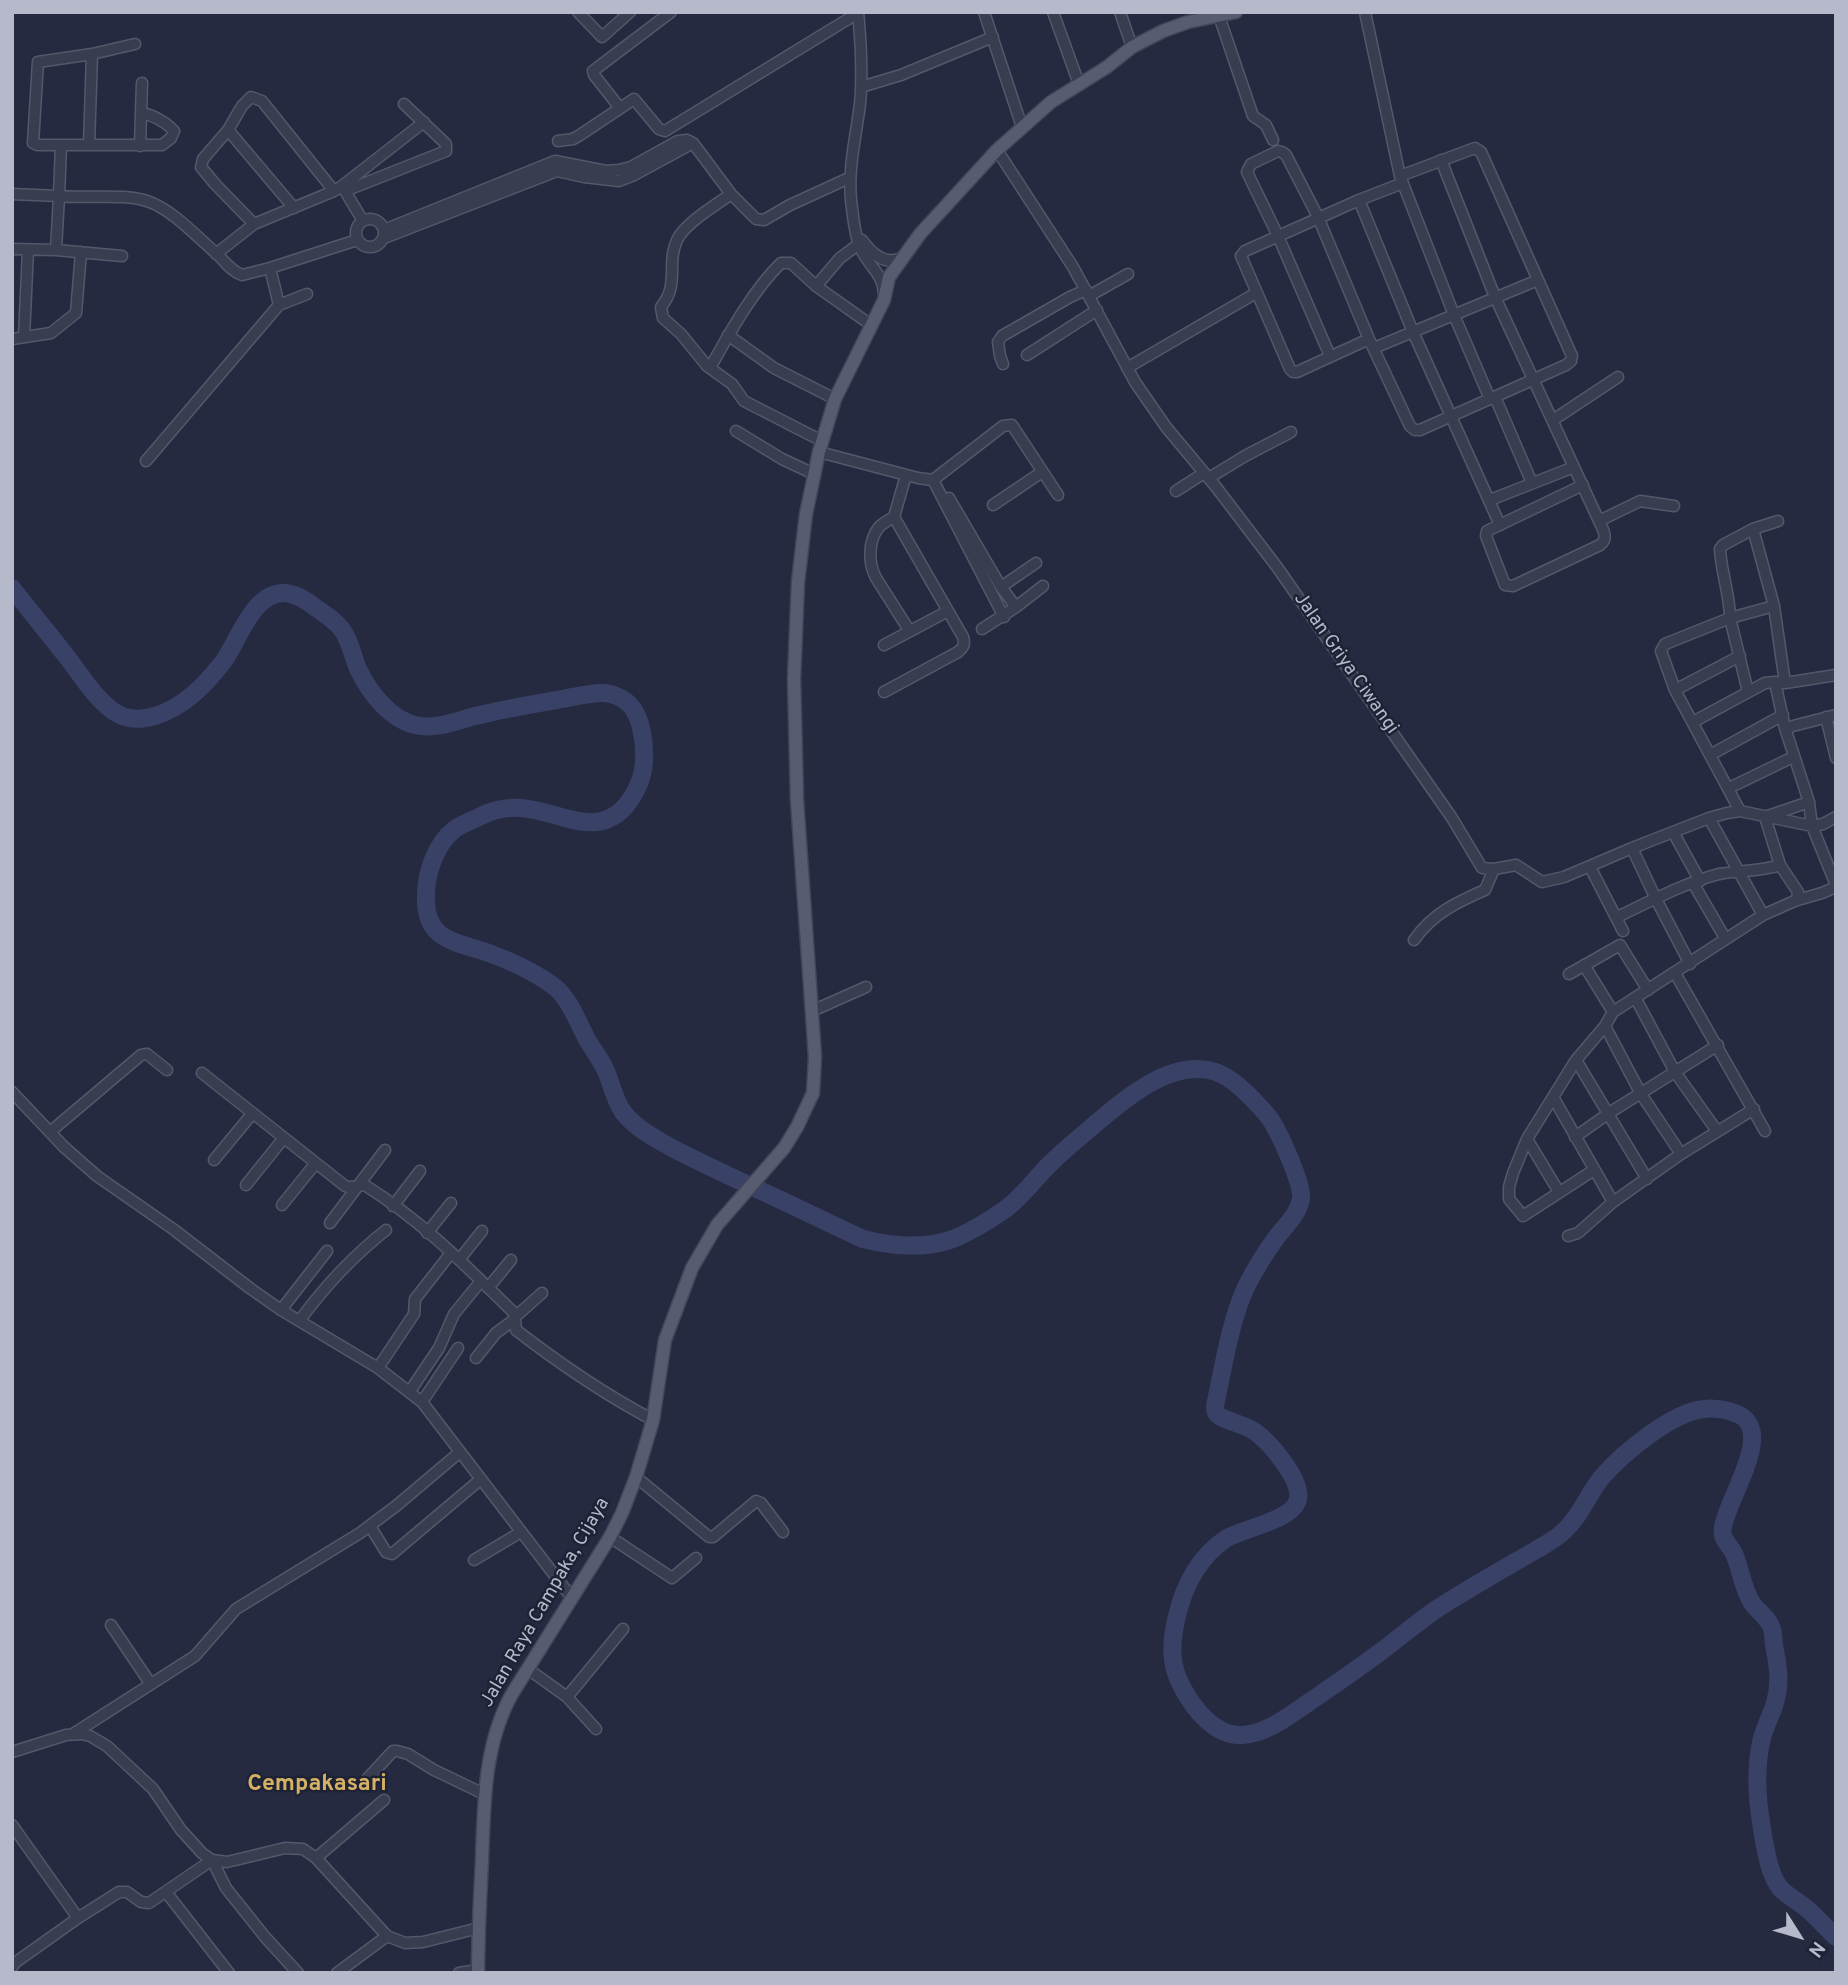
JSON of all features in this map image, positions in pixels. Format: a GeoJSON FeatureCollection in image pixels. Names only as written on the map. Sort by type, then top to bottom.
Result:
{"type":"FeatureCollection","features":[{"type":"Feature","properties":{"kind":"main road","name":"Jalan Raya Campaka, Cijaya"},"geometry":{"type":"LineString","coordinates":[[478,1971],[485,1794],[496,1731],[506,1705],[610,1537],[622,1513],[653,1420],[666,1340],[692,1268],[717,1225],[783,1148],[807,1110],[813,1093],[815,1057],[794,712],[798,582],[814,474],[835,399],[884,300],[889,277],[920,234],[997,150],[1051,102],[1107,67],[1132,47],[1186,17],[1219,16],[1236,12]]}},
{"type":"Feature","properties":{"kind":"street"},"geometry":{"type":"LineString","coordinates":[[578,12],[602,37],[630,12]]}},
{"type":"Feature","properties":{"kind":"street"},"geometry":{"type":"LineString","coordinates":[[620,108],[593,71],[671,12]]}},
{"type":"Feature","properties":{"kind":"street"},"geometry":{"type":"LineString","coordinates":[[984,12],[1022,127]]}},
{"type":"Feature","properties":{"kind":"street"},"geometry":{"type":"LineString","coordinates":[[1053,12],[1079,84]]}},
{"type":"Feature","properties":{"kind":"street"},"geometry":{"type":"LineString","coordinates":[[1120,12],[1132,47]]}},
{"type":"Feature","properties":{"kind":"street"},"geometry":{"type":"LineString","coordinates":[[1365,12],[1401,180],[1454,315],[1532,483]]}},
{"type":"Feature","properties":{"kind":"street"},"geometry":{"type":"LineString","coordinates":[[558,141],[573,139],[636,99],[659,129],[665,131],[858,13],[863,59],[849,178],[855,229],[866,259],[883,281],[884,300]]}},
{"type":"Feature","properties":{"kind":"street"},"geometry":{"type":"LineString","coordinates":[[1219,16],[1253,116],[1266,125],[1273,140]]}},
{"type":"Feature","properties":{"kind":"street"},"geometry":{"type":"LineString","coordinates":[[861,87],[901,75],[993,37]]}},
{"type":"Feature","properties":{"kind":"street"},"geometry":{"type":"LineString","coordinates":[[135,44],[38,62],[33,143],[140,146],[162,145],[171,138],[174,131],[169,126],[141,113]]}},
{"type":"Feature","properties":{"kind":"street"},"geometry":{"type":"LineString","coordinates":[[89,145],[92,54]]}},
{"type":"Feature","properties":{"kind":"street"},"geometry":{"type":"LineString","coordinates":[[140,146],[142,83]]}},
{"type":"Feature","properties":{"kind":"street"},"geometry":{"type":"LineString","coordinates":[[254,224],[201,167],[203,159],[251,97],[258,99],[341,189],[363,221]]}},
{"type":"Feature","properties":{"kind":"street"},"geometry":{"type":"LineString","coordinates":[[216,254],[254,224],[446,151],[446,144],[404,104]]}},
{"type":"Feature","properties":{"kind":"street"},"geometry":{"type":"LineString","coordinates":[[341,189],[424,122]]}},
{"type":"Feature","properties":{"kind":"street"},"geometry":{"type":"LineString","coordinates":[[228,130],[294,208]]}},
{"type":"Feature","properties":{"kind":"street"},"geometry":{"type":"LineString","coordinates":[[384,234],[381,224],[373,219],[363,221],[355,230],[357,240],[364,246],[371,247],[384,234],[555,161],[619,175],[678,141],[687,139],[693,143],[731,194],[756,219],[764,220],[849,178]]}},
{"type":"Feature","properties":{"kind":"street"},"geometry":{"type":"LineString","coordinates":[[56,250],[61,145]]}},
{"type":"Feature","properties":{"kind":"street"},"geometry":{"type":"LineString","coordinates":[[1330,356],[1278,236],[1247,172],[1251,164],[1278,151],[1286,155],[1318,217],[1372,344],[1413,429],[1420,430],[1533,381],[1566,365],[1571,361],[1572,355],[1481,152],[1475,148],[1441,160],[1359,200],[1318,217],[1278,236],[1245,251],[1241,256],[1291,371],[1297,372],[1330,356],[1372,344],[1413,332],[1538,280]]}},
{"type":"Feature","properties":{"kind":"street","name":"Jalan Griya Ciwangi"},"geometry":{"type":"LineString","coordinates":[[997,150],[1051,232],[1097,310],[1127,368],[1166,427],[1270,558],[1452,818],[1480,866],[1494,869]]}},
{"type":"Feature","properties":{"kind":"street"},"geometry":{"type":"LineString","coordinates":[[1441,160],[1495,298],[1553,420],[1583,485],[1605,536],[1600,545],[1511,586],[1505,585],[1486,536],[1488,531],[1583,485]]}},
{"type":"Feature","properties":{"kind":"street"},"geometry":{"type":"LineString","coordinates":[[12,194],[146,200],[186,226],[232,270],[242,275],[357,240]]}},
{"type":"Feature","properties":{"kind":"street"},"geometry":{"type":"LineString","coordinates":[[731,194],[678,237],[672,258],[671,289],[661,311],[663,318],[681,334],[710,368],[732,384],[744,401],[821,447],[906,475],[935,479],[1006,425],[1012,425],[1058,495]]}},
{"type":"Feature","properties":{"kind":"street"},"geometry":{"type":"LineString","coordinates":[[1359,200],[1413,332],[1500,525]]}},
{"type":"Feature","properties":{"kind":"street"},"geometry":{"type":"LineString","coordinates":[[861,242],[875,255],[889,261],[906,256]]}},
{"type":"Feature","properties":{"kind":"street"},"geometry":{"type":"LineString","coordinates":[[816,286],[840,258],[861,242]]}},
{"type":"Feature","properties":{"kind":"street"},"geometry":{"type":"LineString","coordinates":[[12,249],[122,256]]}},
{"type":"Feature","properties":{"kind":"street"},"geometry":{"type":"LineString","coordinates":[[28,250],[18,338],[51,333],[76,313],[81,252]]}},
{"type":"Feature","properties":{"kind":"street"},"geometry":{"type":"LineString","coordinates":[[710,368],[728,335],[781,263],[791,263],[816,286],[871,325]]}},
{"type":"Feature","properties":{"kind":"street"},"geometry":{"type":"LineString","coordinates":[[270,268],[279,305]]}},
{"type":"Feature","properties":{"kind":"street"},"geometry":{"type":"LineString","coordinates":[[1003,364],[998,342],[1002,336],[1070,297],[1087,293],[1128,274]]}},
{"type":"Feature","properties":{"kind":"street"},"geometry":{"type":"LineString","coordinates":[[1127,368],[1256,293]]}},
{"type":"Feature","properties":{"kind":"street"},"geometry":{"type":"LineString","coordinates":[[146,461],[279,305],[307,294]]}},
{"type":"Feature","properties":{"kind":"street"},"geometry":{"type":"LineString","coordinates":[[1027,355],[1097,310]]}},
{"type":"Feature","properties":{"kind":"street"},"geometry":{"type":"LineString","coordinates":[[728,335],[774,369],[835,399]]}},
{"type":"Feature","properties":{"kind":"street"},"geometry":{"type":"LineString","coordinates":[[1553,420],[1618,377]]}},
{"type":"Feature","properties":{"kind":"street"},"geometry":{"type":"LineString","coordinates":[[736,431],[782,459],[814,474]]}},
{"type":"Feature","properties":{"kind":"street"},"geometry":{"type":"LineString","coordinates":[[1176,491],[1291,432]]}},
{"type":"Feature","properties":{"kind":"street"},"geometry":{"type":"LineString","coordinates":[[1490,500],[1574,467]]}},
{"type":"Feature","properties":{"kind":"street"},"geometry":{"type":"LineString","coordinates":[[993,505],[1042,472]]}},
{"type":"Feature","properties":{"kind":"street"},"geometry":{"type":"LineString","coordinates":[[906,475],[894,517],[875,534],[870,560],[876,578],[909,630]]}},
{"type":"Feature","properties":{"kind":"street"},"geometry":{"type":"LineString","coordinates":[[935,479],[1016,607]]}},
{"type":"Feature","properties":{"kind":"street"},"geometry":{"type":"LineString","coordinates":[[935,479],[1004,617]]}},
{"type":"Feature","properties":{"kind":"street"},"geometry":{"type":"LineString","coordinates":[[1599,521],[1640,501],[1674,506]]}},
{"type":"Feature","properties":{"kind":"street"},"geometry":{"type":"LineString","coordinates":[[884,692],[963,648],[965,643],[894,517]]}},
{"type":"Feature","properties":{"kind":"street"},"geometry":{"type":"LineString","coordinates":[[1748,692],[1730,618],[1720,549],[1753,529],[1778,521]]}},
{"type":"Feature","properties":{"kind":"street"},"geometry":{"type":"LineString","coordinates":[[1594,1170],[1523,1216],[1509,1199],[1513,1173],[1527,1139],[1576,1060],[1605,1026],[1613,1012],[1763,915],[1836,886],[1832,869],[1812,826],[1809,802],[1785,728],[1774,606],[1753,529]]}},
{"type":"Feature","properties":{"kind":"street"},"geometry":{"type":"LineString","coordinates":[[1001,587],[1036,563]]}},
{"type":"Feature","properties":{"kind":"street"},"geometry":{"type":"LineString","coordinates":[[982,629],[1004,617],[1043,586]]}},
{"type":"Feature","properties":{"kind":"street"},"geometry":{"type":"LineString","coordinates":[[1740,811],[1675,690],[1661,654],[1662,647],[1730,618],[1774,606]]}},
{"type":"Feature","properties":{"kind":"street"},"geometry":{"type":"LineString","coordinates":[[884,645],[948,611]]}},
{"type":"Feature","properties":{"kind":"street"},"geometry":{"type":"LineString","coordinates":[[1675,690],[1740,656]]}},
{"type":"Feature","properties":{"kind":"street"},"geometry":{"type":"LineString","coordinates":[[1693,722],[1765,683],[1836,675]]}},
{"type":"Feature","properties":{"kind":"street"},"geometry":{"type":"LineString","coordinates":[[1710,755],[1783,715]]}},
{"type":"Feature","properties":{"kind":"street"},"geometry":{"type":"LineString","coordinates":[[1785,728],[1831,716],[1836,758]]}},
{"type":"Feature","properties":{"kind":"street"},"geometry":{"type":"LineString","coordinates":[[1729,788],[1793,757]]}},
{"type":"Feature","properties":{"kind":"street"},"geometry":{"type":"LineString","coordinates":[[1765,817],[1809,802]]}},
{"type":"Feature","properties":{"kind":"street"},"geometry":{"type":"LineString","coordinates":[[1414,940],[1441,911],[1485,890],[1494,869],[1516,865],[1542,882],[1564,877],[1709,818],[1740,811],[1812,826],[1836,817]]}},
{"type":"Feature","properties":{"kind":"street"},"geometry":{"type":"LineString","coordinates":[[1765,817],[1780,865],[1798,892],[1794,901]]}},
{"type":"Feature","properties":{"kind":"street"},"geometry":{"type":"LineString","coordinates":[[1709,818],[1763,915]]}},
{"type":"Feature","properties":{"kind":"street"},"geometry":{"type":"LineString","coordinates":[[1673,832],[1725,938]]}},
{"type":"Feature","properties":{"kind":"street"},"geometry":{"type":"LineString","coordinates":[[1632,848],[1690,964]]}},
{"type":"Feature","properties":{"kind":"street"},"geometry":{"type":"LineString","coordinates":[[1617,917],[1719,874],[1766,870],[1780,865]]}},
{"type":"Feature","properties":{"kind":"street"},"geometry":{"type":"LineString","coordinates":[[1590,867],[1623,931]]}},
{"type":"Feature","properties":{"kind":"street"},"geometry":{"type":"LineString","coordinates":[[1569,974],[1620,945],[1648,990]]}},
{"type":"Feature","properties":{"kind":"street"},"geometry":{"type":"LineString","coordinates":[[1584,965],[1613,1012]]}},
{"type":"Feature","properties":{"kind":"street"},"geometry":{"type":"LineString","coordinates":[[1675,973],[1765,1130]]}},
{"type":"Feature","properties":{"kind":"street"},"geometry":{"type":"LineString","coordinates":[[812,1011],[866,987]]}},
{"type":"Feature","properties":{"kind":"street"},"geometry":{"type":"LineString","coordinates":[[1636,999],[1675,1072],[1717,1131]]}},
{"type":"Feature","properties":{"kind":"street"},"geometry":{"type":"LineString","coordinates":[[1605,1026],[1641,1094],[1681,1154]]}},
{"type":"Feature","properties":{"kind":"street"},"geometry":{"type":"LineString","coordinates":[[1575,1137],[1718,1045]]}},
{"type":"Feature","properties":{"kind":"street"},"geometry":{"type":"LineString","coordinates":[[50,1132],[141,1055],[147,1054],[167,1070]]}},
{"type":"Feature","properties":{"kind":"street"},"geometry":{"type":"LineString","coordinates":[[1576,1060],[1647,1179]]}},
{"type":"Feature","properties":{"kind":"street"},"geometry":{"type":"LineString","coordinates":[[202,1073],[347,1187],[359,1185],[370,1188],[428,1233],[513,1312],[516,1330],[612,1398],[653,1420]]}},
{"type":"Feature","properties":{"kind":"street"},"geometry":{"type":"LineString","coordinates":[[12,1092],[64,1147],[97,1176],[281,1310],[378,1368],[410,1391],[422,1402],[572,1598]]}},
{"type":"Feature","properties":{"kind":"street"},"geometry":{"type":"LineString","coordinates":[[1553,1097],[1613,1202]]}},
{"type":"Feature","properties":{"kind":"street"},"geometry":{"type":"LineString","coordinates":[[1568,1236],[1577,1233],[1613,1202],[1681,1154],[1754,1109]]}},
{"type":"Feature","properties":{"kind":"street"},"geometry":{"type":"LineString","coordinates":[[214,1160],[252,1114]]}},
{"type":"Feature","properties":{"kind":"street"},"geometry":{"type":"LineString","coordinates":[[246,1185],[284,1139]]}},
{"type":"Feature","properties":{"kind":"street"},"geometry":{"type":"LineString","coordinates":[[1527,1139],[1559,1192]]}},
{"type":"Feature","properties":{"kind":"street"},"geometry":{"type":"LineString","coordinates":[[330,1223],[385,1150]]}},
{"type":"Feature","properties":{"kind":"street"},"geometry":{"type":"LineString","coordinates":[[1513,1173],[1538,1157]]}},
{"type":"Feature","properties":{"kind":"street"},"geometry":{"type":"LineString","coordinates":[[282,1205],[315,1164]]}},
{"type":"Feature","properties":{"kind":"street"},"geometry":{"type":"LineString","coordinates":[[393,1206],[419,1171]]}},
{"type":"Feature","properties":{"kind":"street"},"geometry":{"type":"LineString","coordinates":[[428,1233],[451,1203]]}},
{"type":"Feature","properties":{"kind":"street"},"geometry":{"type":"LineString","coordinates":[[300,1320],[320,1293],[354,1256],[386,1230]]}},
{"type":"Feature","properties":{"kind":"street"},"geometry":{"type":"LineString","coordinates":[[378,1368],[414,1314],[415,1299],[482,1231]]}},
{"type":"Feature","properties":{"kind":"street"},"geometry":{"type":"LineString","coordinates":[[281,1310],[327,1251]]}},
{"type":"Feature","properties":{"kind":"street"},"geometry":{"type":"LineString","coordinates":[[410,1391],[439,1348],[454,1314],[511,1259]]}},
{"type":"Feature","properties":{"kind":"street"},"geometry":{"type":"LineString","coordinates":[[476,1358],[496,1333],[542,1293]]}},
{"type":"Feature","properties":{"kind":"street"},"geometry":{"type":"LineString","coordinates":[[422,1402],[458,1348]]}},
{"type":"Feature","properties":{"kind":"street"},"geometry":{"type":"LineString","coordinates":[[12,1752],[73,1734],[195,1656],[236,1609],[370,1526],[460,1452]]}},
{"type":"Feature","properties":{"kind":"street"},"geometry":{"type":"LineString","coordinates":[[636,1477],[709,1537],[713,1537],[756,1502],[761,1503],[782,1532]]}},
{"type":"Feature","properties":{"kind":"street"},"geometry":{"type":"LineString","coordinates":[[370,1526],[386,1552],[392,1554],[481,1479]]}},
{"type":"Feature","properties":{"kind":"street"},"geometry":{"type":"LineString","coordinates":[[474,1559],[522,1532]]}},
{"type":"Feature","properties":{"kind":"street"},"geometry":{"type":"LineString","coordinates":[[610,1537],[672,1578],[696,1558]]}},
{"type":"Feature","properties":{"kind":"street"},"geometry":{"type":"LineString","coordinates":[[111,1625],[150,1683]]}},
{"type":"Feature","properties":{"kind":"street"},"geometry":{"type":"LineString","coordinates":[[566,1697],[623,1629]]}},
{"type":"Feature","properties":{"kind":"street"},"geometry":{"type":"LineString","coordinates":[[528,1669],[566,1697],[596,1729]]}},
{"type":"Feature","properties":{"kind":"street"},"geometry":{"type":"LineString","coordinates":[[73,1734],[90,1736],[107,1746],[153,1789],[181,1830],[212,1860],[227,1862],[285,1848],[303,1849],[316,1858],[387,1936],[405,1943],[414,1943],[478,1928]]}},
{"type":"Feature","properties":{"kind":"street"},"geometry":{"type":"LineString","coordinates":[[368,1778],[393,1751],[397,1751],[408,1754],[434,1770],[485,1794]]}},
{"type":"Feature","properties":{"kind":"street"},"geometry":{"type":"LineString","coordinates":[[316,1858],[384,1800]]}},
{"type":"Feature","properties":{"kind":"street"},"geometry":{"type":"LineString","coordinates":[[12,1825],[78,1918]]}},
{"type":"Feature","properties":{"kind":"street"},"geometry":{"type":"LineString","coordinates":[[12,1967],[78,1918],[122,1891],[146,1904],[212,1860]]}},
{"type":"Feature","properties":{"kind":"street"},"geometry":{"type":"LineString","coordinates":[[212,1860],[226,1888],[298,1973]]}},
{"type":"Feature","properties":{"kind":"street"},"geometry":{"type":"LineString","coordinates":[[166,1892],[229,1973]]}},
{"type":"Feature","properties":{"kind":"street"},"geometry":{"type":"LineString","coordinates":[[337,1973],[387,1936]]}},
{"type":"Feature","properties":{"kind":"street"},"geometry":{"type":"LineString","coordinates":[[459,1973],[478,1971]]}},
{"type":"Feature","properties":{"kind":"waterway"},"geometry":{"type":"LineString","coordinates":[[12,588],[94,693],[113,711],[128,718],[139,719],[166,712],[193,694],[223,662],[255,609],[264,600],[285,593],[305,600],[337,624],[348,640],[359,671],[375,696],[397,717],[415,725],[438,726],[496,711],[594,693],[611,694],[627,702],[640,723],[644,755],[641,778],[628,803],[604,821],[577,821],[535,810],[510,808],[489,812],[458,827],[442,843],[429,871],[426,900],[432,925],[448,939],[510,962],[556,988],[570,1006],[604,1067],[620,1107],[639,1128],[686,1155],[863,1239],[916,1246],[947,1241],[970,1231],[1012,1204],[1054,1160],[1114,1108],[1146,1085],[1163,1077],[1198,1069],[1216,1072],[1244,1091],[1268,1116],[1278,1132],[1294,1170],[1301,1199],[1294,1215],[1264,1255],[1242,1296],[1228,1343],[1215,1410],[1220,1416],[1254,1431],[1268,1443],[1290,1472],[1298,1491],[1298,1499],[1288,1513],[1227,1538],[1208,1554],[1193,1574],[1179,1608],[1172,1645],[1177,1677],[1198,1711],[1223,1731],[1251,1734],[1277,1724],[1435,1610],[1554,1539],[1575,1519],[1611,1467],[1663,1426],[1691,1412],[1704,1409],[1726,1410],[1742,1417],[1751,1428],[1750,1455],[1722,1532],[1735,1556],[1749,1598],[1771,1625],[1778,1667],[1777,1696],[1762,1737],[1757,1779],[1764,1841],[1771,1871],[1780,1888],[1810,1911],[1836,1937]]}},
{"type":"Feature","properties":{"kind":"district","name":"Cempakasari"},"geometry":{"type":"Point","coordinates":[317,1785]}}]}
